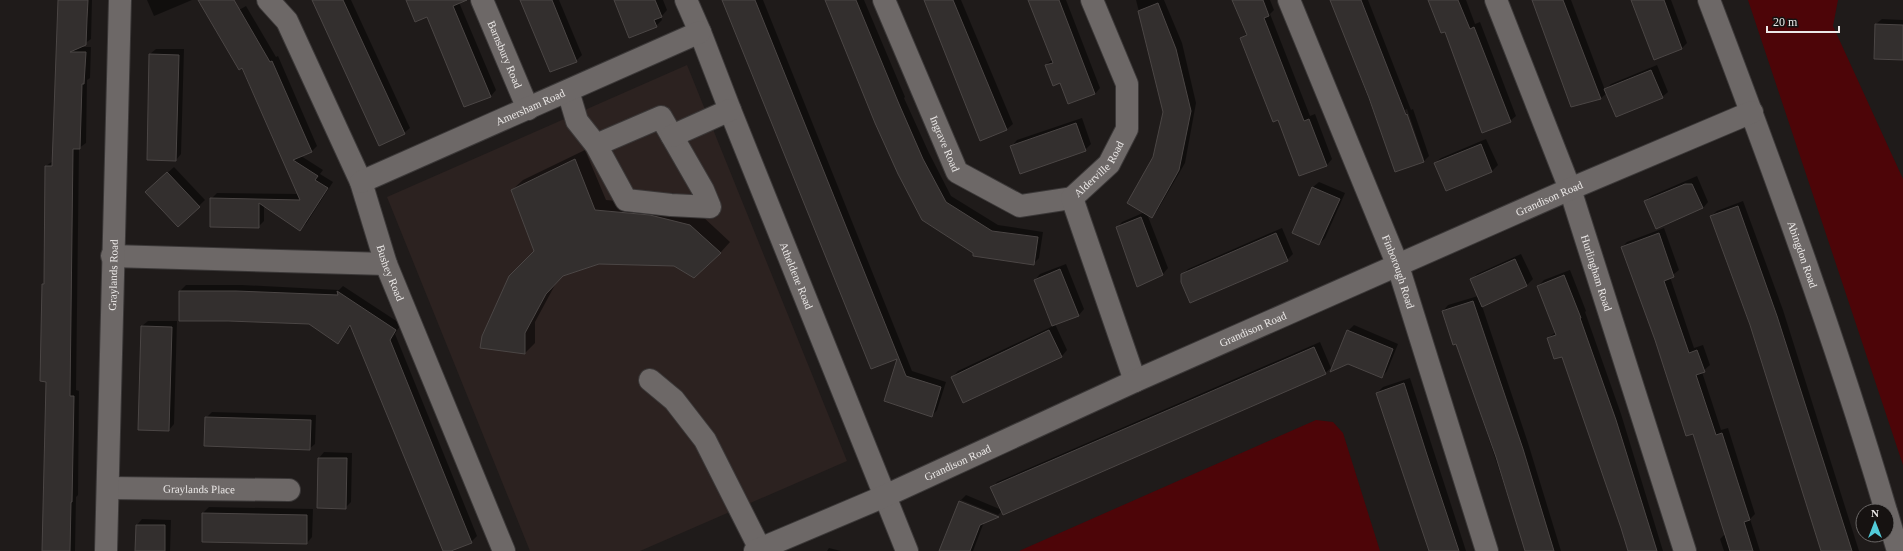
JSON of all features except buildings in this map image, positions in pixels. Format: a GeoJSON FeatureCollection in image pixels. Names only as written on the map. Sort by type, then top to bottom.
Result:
{"type":"FeatureCollection","features":[{"type":"Feature","properties":{"kind":"street","name":"Graylands Road"},"geometry":{"type":"LineString","coordinates":[[106,551],[109,488],[112,256],[120,0]]}},
{"type":"Feature","properties":{"kind":"street","name":"Bushey Road"},"geometry":{"type":"LineString","coordinates":[[268,0],[287,22],[361,182],[386,264],[504,551]]}},
{"type":"Feature","properties":{"kind":"street","name":"Barnsbury Road"},"geometry":{"type":"LineString","coordinates":[[482,0],[528,109]]}},
{"type":"Feature","properties":{"kind":"street","name":"Atheldene Road"},"geometry":{"type":"LineString","coordinates":[[686,0],[907,551]]}},
{"type":"Feature","properties":{"kind":"street","name":"Ingrave Road"},"geometry":{"type":"LineString","coordinates":[[884,0],[957,172],[1020,206],[1072,198]]}},
{"type":"Feature","properties":{"kind":"street","name":"Alderville Road"},"geometry":{"type":"LineString","coordinates":[[1092,0],[1127,84],[1127,129],[1109,164],[1072,198],[1135,381]]}},
{"type":"Feature","properties":{"kind":"street","name":"Finborough Road"},"geometry":{"type":"LineString","coordinates":[[1289,0],[1398,266],[1488,551]]}},
{"type":"Feature","properties":{"kind":"street","name":"Hurlingham Road"},"geometry":{"type":"LineString","coordinates":[[1496,0],[1570,189],[1685,551]]}},
{"type":"Feature","properties":{"kind":"street","name":"Abingdon Road"},"geometry":{"type":"LineString","coordinates":[[1709,0],[1752,112],[1859,420],[1884,503]]}},
{"type":"Feature","properties":{"kind":"street","name":"Amersham Road"},"geometry":{"type":"LineString","coordinates":[[361,182],[700,32]]}},
{"type":"Feature","properties":{"kind":"street"},"geometry":{"type":"LineString","coordinates":[[568,91],[577,121],[596,145],[626,200],[671,205],[710,207],[703,190],[661,117],[596,145]]}},
{"type":"Feature","properties":{"kind":"street"},"geometry":{"type":"LineString","coordinates":[[672,136],[730,110]]}},
{"type":"Feature","properties":{"kind":"street","name":"Grandison Road"},"geometry":{"type":"LineString","coordinates":[[758,550],[885,496],[1135,381],[1570,189],[1752,112]]}},
{"type":"Feature","properties":{"kind":"street"},"geometry":{"type":"LineString","coordinates":[[112,256],[386,264]]}},
{"type":"Feature","properties":{"kind":"street"},"geometry":{"type":"LineString","coordinates":[[650,380],[674,400],[705,440],[758,550]]}},
{"type":"Feature","properties":{"kind":"street","name":"Graylands Place"},"geometry":{"type":"LineString","coordinates":[[109,488],[289,490]]}},
{"type":"Feature","properties":{"kind":"street"},"geometry":{"type":"LineString","coordinates":[[1895,541],[1898,551]]}},
{"type":"Feature","properties":{"kind":"shaded area"},"geometry":{"type":"Polygon","coordinates":[[[1748,0],[1838,0],[1833,26],[1903,179],[1903,465],[1748,0]]]}},
{"type":"Feature","properties":{"kind":"shaded area"},"geometry":{"type":"Polygon","coordinates":[[[687,65],[847,461],[640,551],[530,551],[387,197],[687,65]]]}},
{"type":"Feature","properties":{"kind":"shaded area"},"geometry":{"type":"Polygon","coordinates":[[[1316,420],[1333,422],[1343,433],[1380,551],[1019,551],[1316,420]]]}}]}
